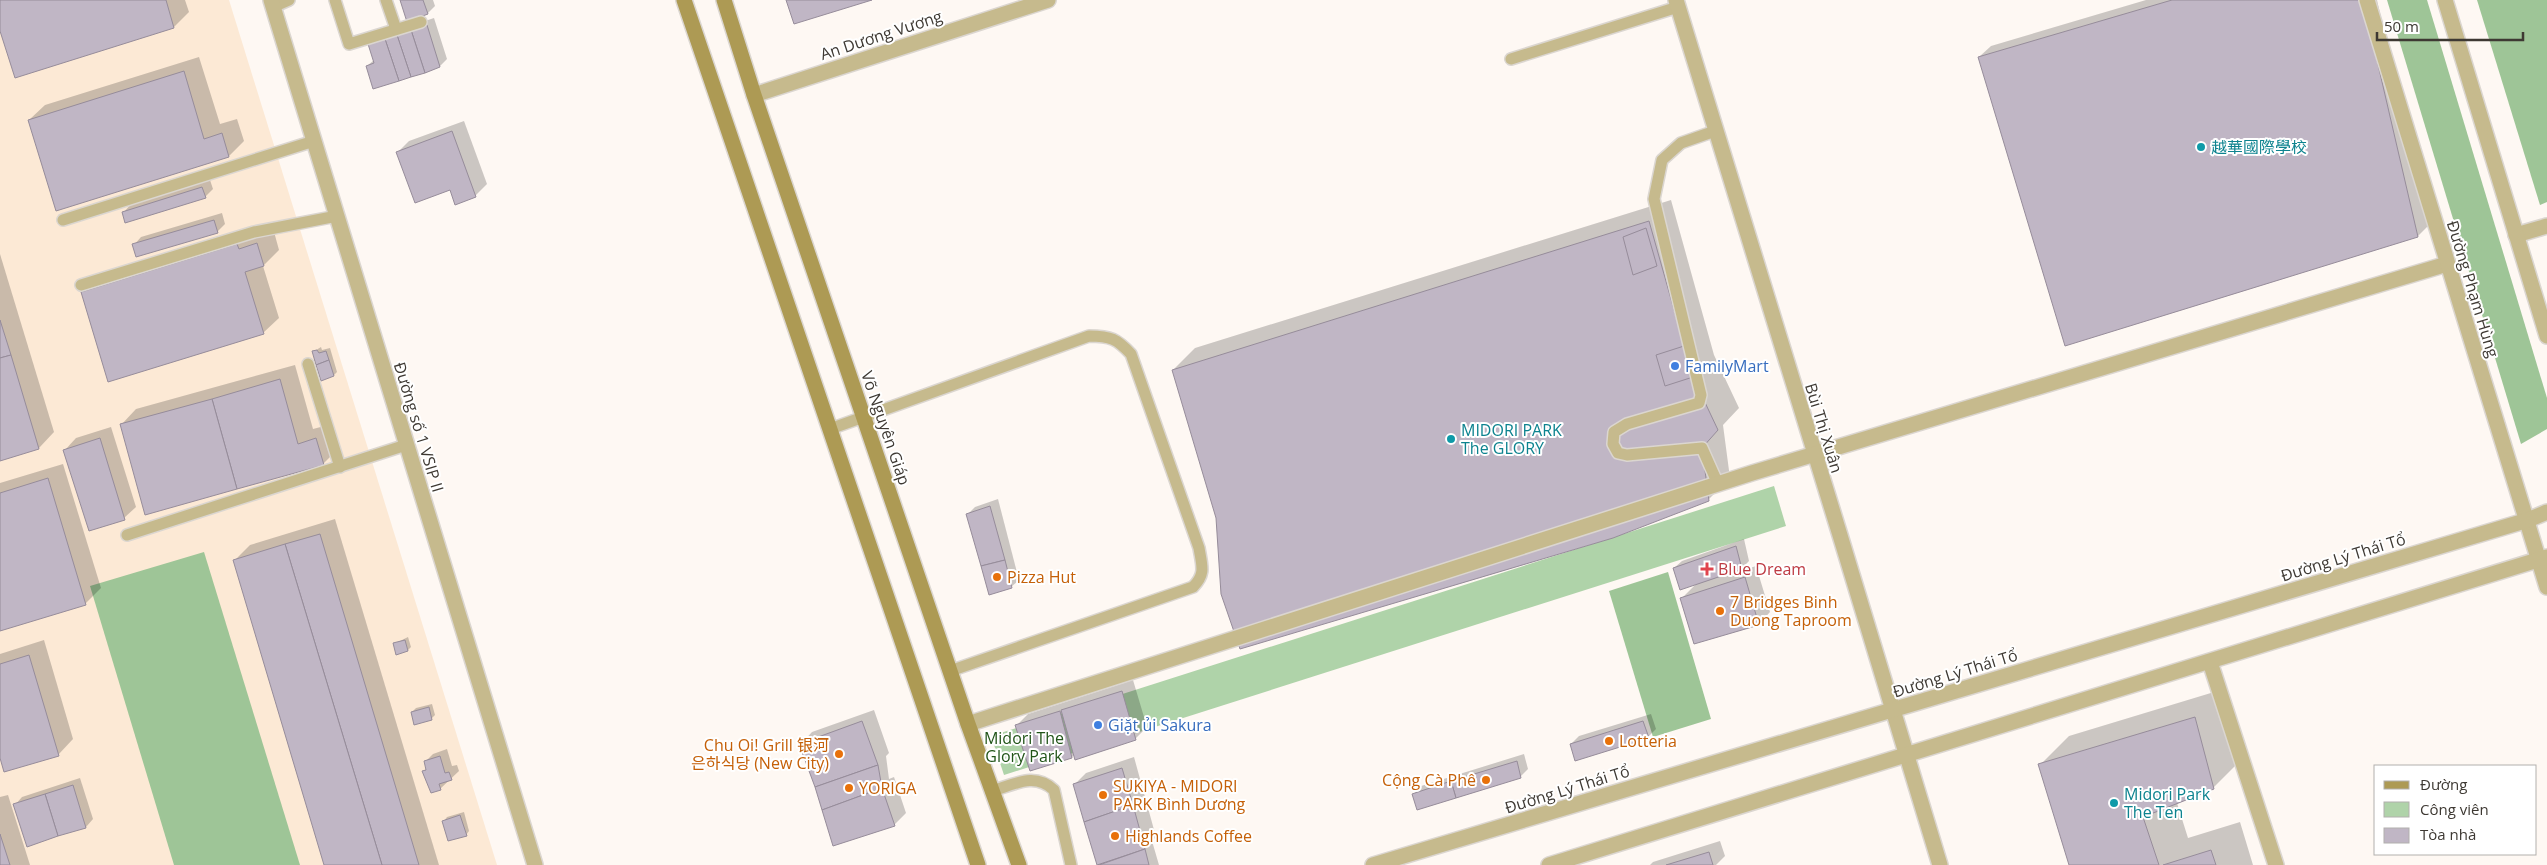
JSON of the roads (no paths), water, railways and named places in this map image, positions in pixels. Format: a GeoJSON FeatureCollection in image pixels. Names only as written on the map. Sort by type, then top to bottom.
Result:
{"type":"FeatureCollection","features":[{"type":"Feature","properties":{"kind":"main road"},"geometry":{"type":"LineString","coordinates":[[684,0],[978,865]]}},
{"type":"Feature","properties":{"kind":"main road","name":"Võ Nguyên Giáp"},"geometry":{"type":"LineString","coordinates":[[724,0],[754,95],[968,724],[1019,865]]}},
{"type":"Feature","properties":{"kind":"street","name":"Đường Phạm Hùng"},"geometry":{"type":"LineString","coordinates":[[2367,0],[2447,264],[2528,520],[2543,559],[2547,587]]}},
{"type":"Feature","properties":{"kind":"street"},"geometry":{"type":"LineString","coordinates":[[2445,0],[2547,336]]}},
{"type":"Feature","properties":{"kind":"street","name":"An Dương Vương"},"geometry":{"type":"LineString","coordinates":[[754,95],[1043,1]]}},
{"type":"Feature","properties":{"kind":"street","name":"Đường số 1 VSIP II"},"geometry":{"type":"LineString","coordinates":[[272,3],[535,865]]}},
{"type":"Feature","properties":{"kind":"street","name":"Bùi Thị Xuân"},"geometry":{"type":"LineString","coordinates":[[1677,3],[1814,454],[1895,709],[1935,864]]}},
{"type":"Feature","properties":{"kind":"street"},"geometry":{"type":"LineString","coordinates":[[2516,235],[2547,226]]}},
{"type":"Feature","properties":{"kind":"street"},"geometry":{"type":"LineString","coordinates":[[968,724],[1814,454],[2447,264]]}},
{"type":"Feature","properties":{"kind":"street","name":"Đường Lý Thái Tổ"},"geometry":{"type":"LineString","coordinates":[[1373,865],[2528,520],[2547,512]]}},
{"type":"Feature","properties":{"kind":"street"},"geometry":{"type":"LineString","coordinates":[[1556,864],[2543,559]]}},
{"type":"Feature","properties":{"kind":"street"},"geometry":{"type":"LineString","coordinates":[[2210,662],[2276,865]]}},
{"type":"Feature","properties":{"kind":"lane"},"geometry":{"type":"LineString","coordinates":[[272,3],[288,0]]}},
{"type":"Feature","properties":{"kind":"lane"},"geometry":{"type":"LineString","coordinates":[[335,0],[349,44],[421,22]]}},
{"type":"Feature","properties":{"kind":"lane"},"geometry":{"type":"LineString","coordinates":[[386,0],[396,29]]}},
{"type":"Feature","properties":{"kind":"lane"},"geometry":{"type":"LineString","coordinates":[[1511,59],[1677,3]]}},
{"type":"Feature","properties":{"kind":"lane"},"geometry":{"type":"LineString","coordinates":[[1715,130],[1681,143],[1662,160],[1654,199],[1701,395],[1699,403],[1627,424],[1614,432],[1613,444],[1618,454],[1627,455],[1702,448],[1718,484]]}},
{"type":"Feature","properties":{"kind":"lane"},"geometry":{"type":"LineString","coordinates":[[63,220],[314,141]]}},
{"type":"Feature","properties":{"kind":"lane"},"geometry":{"type":"LineString","coordinates":[[81,285],[254,232],[337,216]]}},
{"type":"Feature","properties":{"kind":"lane"},"geometry":{"type":"LineString","coordinates":[[830,429],[1090,336],[1104,336],[1119,341],[1131,354],[1199,548],[1202,566],[1201,578],[1193,587],[950,671]]}},
{"type":"Feature","properties":{"kind":"lane"},"geometry":{"type":"LineString","coordinates":[[308,364],[340,467]]}},
{"type":"Feature","properties":{"kind":"lane"},"geometry":{"type":"LineString","coordinates":[[128,534],[406,445]]}},
{"type":"Feature","properties":{"kind":"lane"},"geometry":{"type":"LineString","coordinates":[[992,791],[1035,779],[1046,782],[1054,790],[1071,865]]}},
{"type":"Feature","properties":{"kind":"place","name":"越華國際學校"},"geometry":{"type":"Point","coordinates":[2201,147]}},
{"type":"Feature","properties":{"kind":"place","name":"FamilyMart"},"geometry":{"type":"Point","coordinates":[1675,366]}},
{"type":"Feature","properties":{"kind":"place","name":"MIDORI PARK The GLORY"},"geometry":{"type":"Point","coordinates":[1451,439]}},
{"type":"Feature","properties":{"kind":"place","name":"Blue Dream"},"geometry":{"type":"Point","coordinates":[1707,569]}},
{"type":"Feature","properties":{"kind":"place","name":"Pizza Hut"},"geometry":{"type":"Point","coordinates":[997,577]}},
{"type":"Feature","properties":{"kind":"place","name":"7 Bridges Binh Duong Taproom"},"geometry":{"type":"Point","coordinates":[1720,611]}},
{"type":"Feature","properties":{"kind":"place","name":"Giặt ủi Sakura"},"geometry":{"type":"Point","coordinates":[1098,725]}},
{"type":"Feature","properties":{"kind":"place","name":"Lotteria"},"geometry":{"type":"Point","coordinates":[1609,741]}},
{"type":"Feature","properties":{"kind":"place","name":"Chu Oi! Grill 银河 은하식당 (New City)"},"geometry":{"type":"Point","coordinates":[839,754]}},
{"type":"Feature","properties":{"kind":"place","name":"Cộng Cà Phê"},"geometry":{"type":"Point","coordinates":[1486,780]}},
{"type":"Feature","properties":{"kind":"place","name":"YORIGA"},"geometry":{"type":"Point","coordinates":[849,788]}},
{"type":"Feature","properties":{"kind":"place","name":"SUKIYA - MIDORI PARK Bình Dương"},"geometry":{"type":"Point","coordinates":[1103,795]}},
{"type":"Feature","properties":{"kind":"place","name":"Midori Park The Ten"},"geometry":{"type":"Point","coordinates":[2114,803]}},
{"type":"Feature","properties":{"kind":"place","name":"Highlands Coffee"},"geometry":{"type":"Point","coordinates":[1115,836]}},
{"type":"Feature","properties":{"kind":"park label","name":"Midori The Glory Park"},"geometry":{"type":"Point","coordinates":[1024,747]}}]}
